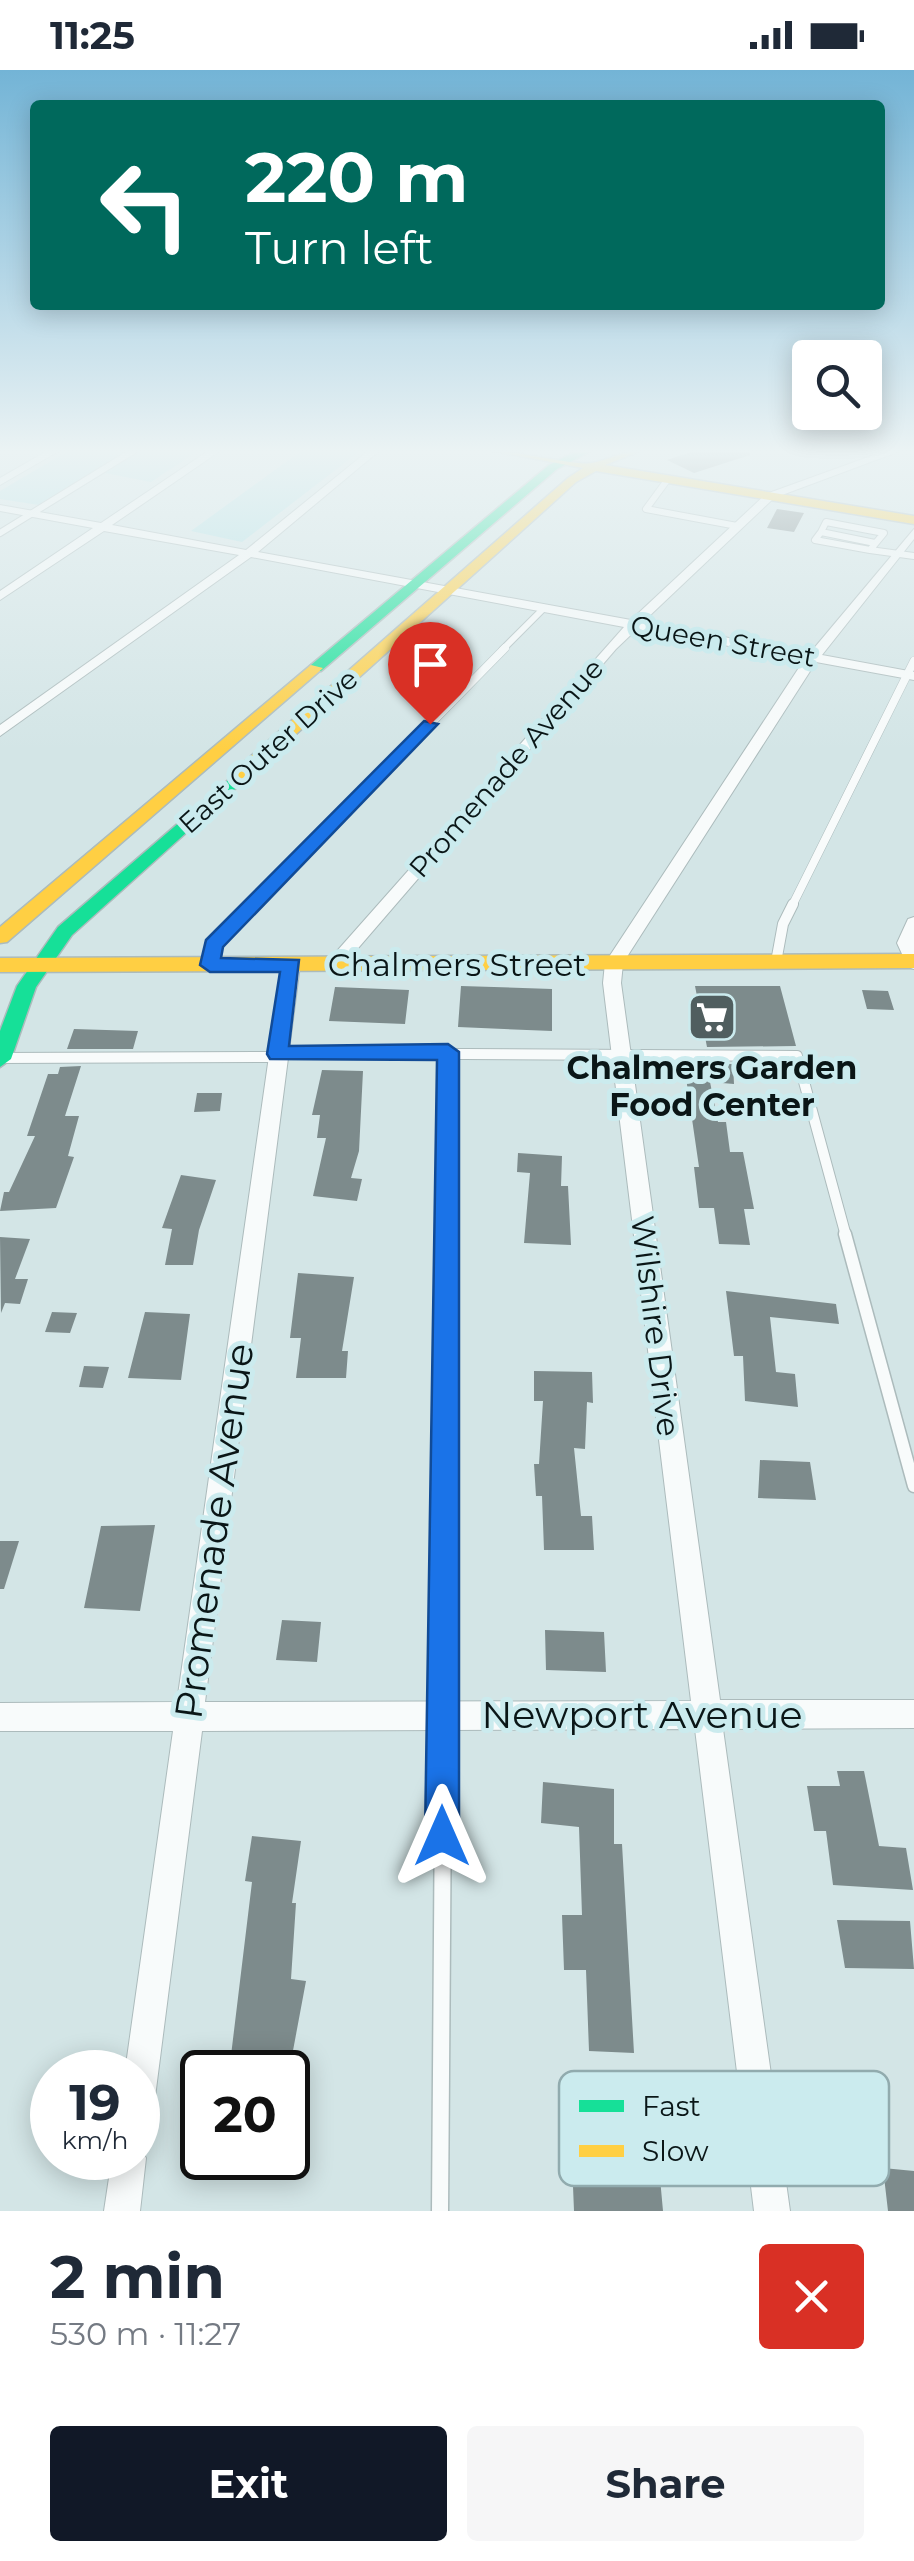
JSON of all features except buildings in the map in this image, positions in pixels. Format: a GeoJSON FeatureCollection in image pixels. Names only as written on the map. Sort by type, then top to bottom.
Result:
{"type":"FeatureCollection","features":[{"type":"Feature","properties":{"kind":"street"},"geometry":{"type":"LineString","coordinates":[[0,596],[66,551]]}},
{"type":"Feature","properties":{"kind":"street","name":"Queen Street"},"geometry":{"type":"LineString","coordinates":[[231,551],[909,675]]}},
{"type":"Feature","properties":{"kind":"street"},"geometry":{"type":"LineString","coordinates":[[0,732],[252,551]]}},
{"type":"Feature","properties":{"kind":"street","name":"East Outer Drive"},"geometry":{"type":"LineString","coordinates":[[0,936],[454,551]]}},
{"type":"Feature","properties":{"kind":"street","name":"East Outer Drive"},"geometry":{"type":"LineString","coordinates":[[0,1059],[8,1016],[65,931],[493,551]]}},
{"type":"Feature","properties":{"kind":"street","name":"Promenade Avenue"},"geometry":{"type":"LineString","coordinates":[[335,964],[633,624],[711,551]]}},
{"type":"Feature","properties":{"kind":"street"},"geometry":{"type":"LineString","coordinates":[[614,963],[812,657],[896,553]]}},
{"type":"Feature","properties":{"kind":"street"},"geometry":{"type":"LineString","coordinates":[[150,810],[187,823]]}},
{"type":"Feature","properties":{"kind":"street"},"geometry":{"type":"LineString","coordinates":[[24,915],[65,931]]}},
{"type":"Feature","properties":{"kind":"street"},"geometry":{"type":"LineString","coordinates":[[913,961],[906,943],[914,923]]}},
{"type":"Feature","properties":{"kind":"street","name":"Chalmers Street"},"geometry":{"type":"LineString","coordinates":[[0,965],[913,961]]}},
{"type":"Feature","properties":{"kind":"street","name":"Wilshire Drive"},"geometry":{"type":"LineString","coordinates":[[614,963],[622,1054],[754,2071]]}},
{"type":"Feature","properties":{"kind":"street","name":"Promenade Avenue"},"geometry":{"type":"LineString","coordinates":[[144,2050],[292,965]]}},
{"type":"Feature","properties":{"kind":"street","name":"Newport Avenue"},"geometry":{"type":"LineString","coordinates":[[0,1717],[914,1714]]}},
{"type":"Feature","properties":{"kind":"street"},"geometry":{"type":"LineString","coordinates":[[122,2211],[126,2180]]}},
{"type":"Feature","properties":{"kind":"street","name":"Wilshire Drive"},"geometry":{"type":"LineString","coordinates":[[769,2186],[772,2211]]}},
{"type":"Feature","properties":{"kind":"lane"},"geometry":{"type":"LineString","coordinates":[[889,551],[914,556]]}},
{"type":"Feature","properties":{"kind":"lane"},"geometry":{"type":"LineString","coordinates":[[210,965],[213,945],[544,608]]}},
{"type":"Feature","properties":{"kind":"lane"},"geometry":{"type":"LineString","coordinates":[[776,962],[783,924],[914,661]]}},
{"type":"Feature","properties":{"kind":"lane"},"geometry":{"type":"LineString","coordinates":[[440,2211],[448,1052]]}},
{"type":"Feature","properties":{"kind":"lane"},"geometry":{"type":"LineString","coordinates":[[0,1059],[448,1052],[797,1056],[914,1486]]}},
{"type":"Feature","properties":{"kind":"traffic: fast"},"geometry":{"type":"LineString","coordinates":[[316,668],[454,551]]}},
{"type":"Feature","properties":{"kind":"traffic: fast"},"geometry":{"type":"LineString","coordinates":[[0,1059],[27,986],[65,931],[239,776]]}},
{"type":"Feature","properties":{"kind":"traffic: slow"},"geometry":{"type":"LineString","coordinates":[[239,776],[492,551]]}},
{"type":"Feature","properties":{"kind":"traffic: slow"},"geometry":{"type":"LineString","coordinates":[[0,937],[316,668]]}},
{"type":"Feature","properties":{"kind":"traffic: slow"},"geometry":{"type":"LineString","coordinates":[[0,965],[914,961]]}},
{"type":"Feature","properties":{"kind":"place","name":"Chalmers Garden Food Center"},"geometry":{"type":"Point","coordinates":[712,1017]}},
{"type":"Feature","properties":{"kind":"route"},"geometry":{"type":"LineString","coordinates":[[430,724],[213,945],[210,965],[292,965],[278,1054],[448,1052],[442,1836]]}}]}
